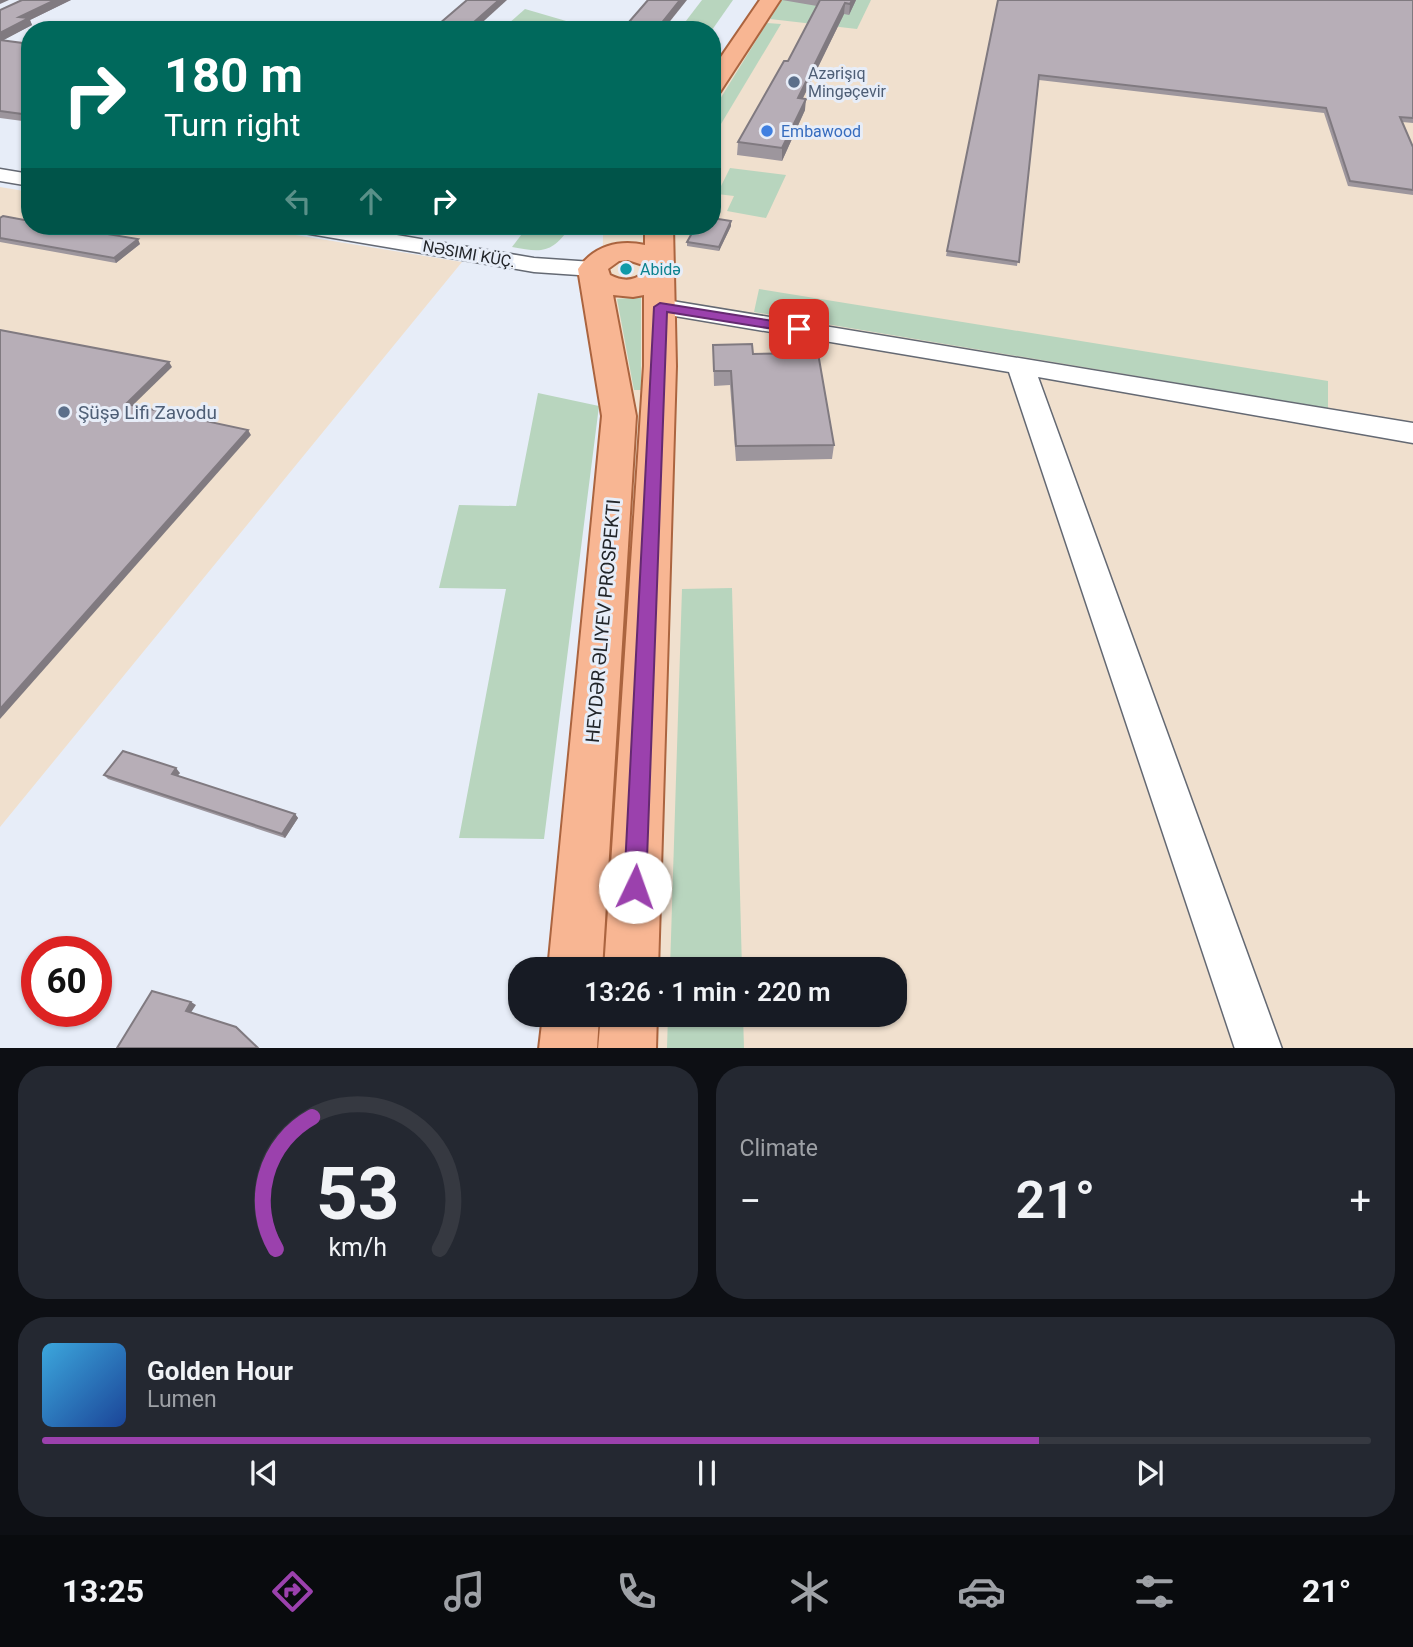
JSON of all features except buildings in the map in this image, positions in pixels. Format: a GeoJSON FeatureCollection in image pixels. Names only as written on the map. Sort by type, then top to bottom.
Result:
{"type":"FeatureCollection","features":[{"type":"Feature","properties":{"kind":"main road"},"geometry":{"type":"LineString","coordinates":[[721,74],[770,0]]}},
{"type":"Feature","properties":{"kind":"main road","name":"HEYDƏR ƏLIYEV PROSPEKTI"},"geometry":{"type":"LineString","coordinates":[[576,957],[619,416],[593,272],[603,235]]}},
{"type":"Feature","properties":{"kind":"main road","name":"HEYDƏR ƏLIYEV PROSPEKTI"},"geometry":{"type":"LineString","coordinates":[[632,957],[660,288],[659,235]]}},
{"type":"Feature","properties":{"kind":"main road"},"geometry":{"type":"LineString","coordinates":[[593,272],[602,258],[634,251],[653,257],[660,288]]}},
{"type":"Feature","properties":{"kind":"main road"},"geometry":{"type":"LineString","coordinates":[[568,1048],[570,1027]]}},
{"type":"Feature","properties":{"kind":"main road"},"geometry":{"type":"LineString","coordinates":[[627,1048],[628,1027]]}},
{"type":"Feature","properties":{"kind":"street"},"geometry":{"type":"LineString","coordinates":[[0,175],[21,178]]}},
{"type":"Feature","properties":{"kind":"street","name":"NƏSIMI KÜÇ."},"geometry":{"type":"LineString","coordinates":[[357,235],[534,265],[593,272]]}},
{"type":"Feature","properties":{"kind":"street"},"geometry":{"type":"LineString","coordinates":[[660,288],[1020,365],[1413,433]]}},
{"type":"Feature","properties":{"kind":"street"},"geometry":{"type":"LineString","coordinates":[[1020,365],[1259,1048]]}},
{"type":"Feature","properties":{"kind":"shaded area"},"geometry":{"type":"Polygon","coordinates":[[[776,0],[1413,0],[1413,1048],[590,1048],[591,1027],[907,1027],[907,957],[591,957],[603,235],[721,235],[721,75],[776,0]]]}},
{"type":"Feature","properties":{"kind":"shaded area","name":"Şüşə Lifi Zavodu"},"geometry":{"type":"Polygon","coordinates":[[[0,187],[21,190],[21,235],[296,235],[462,262],[0,827],[0,187]]]}},
{"type":"Feature","properties":{"kind":"green space"},"geometry":{"type":"Polygon","coordinates":[[[702,0],[733,0],[718,21],[686,21],[702,0]]]}},
{"type":"Feature","properties":{"kind":"green space"},"geometry":{"type":"Polygon","coordinates":[[[782,0],[871,0],[857,29],[770,19],[782,0]]]}},
{"type":"Feature","properties":{"kind":"green space"},"geometry":{"type":"Polygon","coordinates":[[[525,9],[566,21],[511,21],[525,9]]]}},
{"type":"Feature","properties":{"kind":"green space"},"geometry":{"type":"Polygon","coordinates":[[[767,23],[781,24],[721,124],[721,97],[767,23]]]}},
{"type":"Feature","properties":{"kind":"green space"},"geometry":{"type":"Polygon","coordinates":[[[730,168],[786,175],[766,218],[727,211],[734,196],[721,194],[721,186],[730,168]]]}},
{"type":"Feature","properties":{"kind":"green space"},"geometry":{"type":"Polygon","coordinates":[[[521,235],[564,235],[546,249],[512,247],[521,235]]]}},
{"type":"Feature","properties":{"kind":"green space"},"geometry":{"type":"Polygon","coordinates":[[[759,289],[1328,381],[1328,408],[754,312],[759,289]]]}},
{"type":"Feature","properties":{"kind":"green space"},"geometry":{"type":"Polygon","coordinates":[[[641,297],[641,390],[634,390],[617,299],[641,297]]]}},
{"type":"Feature","properties":{"kind":"green space"},"geometry":{"type":"Polygon","coordinates":[[[538,393],[599,406],[544,839],[459,838],[506,589],[439,588],[459,505],[516,506],[538,393]]]}},
{"type":"Feature","properties":{"kind":"green space"},"geometry":{"type":"Polygon","coordinates":[[[732,588],[742,957],[670,957],[682,589],[732,588]]]}},
{"type":"Feature","properties":{"kind":"green space"},"geometry":{"type":"Polygon","coordinates":[[[668,1027],[743,1027],[744,1048],[667,1048],[668,1027]]]}},
{"type":"Feature","properties":{"kind":"place","name":"Azərişıq Mingəçevir"},"geometry":{"type":"Point","coordinates":[794,82]}},
{"type":"Feature","properties":{"kind":"place","name":"Embawood"},"geometry":{"type":"Point","coordinates":[767,131]}},
{"type":"Feature","properties":{"kind":"place","name":"Abidə"},"geometry":{"type":"Point","coordinates":[626,269]}},
{"type":"Feature","properties":{"kind":"place","name":"Şüşə Lifi Zavodu"},"geometry":{"type":"Point","coordinates":[64,412]}},
{"type":"Feature","properties":{"kind":"route"},"geometry":{"type":"LineString","coordinates":[[635,887],[660,366],[660,307],[799,329]]}}]}
